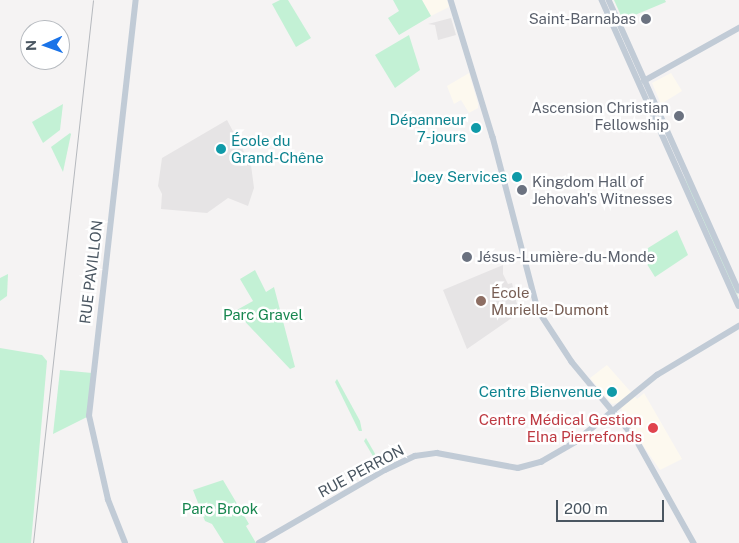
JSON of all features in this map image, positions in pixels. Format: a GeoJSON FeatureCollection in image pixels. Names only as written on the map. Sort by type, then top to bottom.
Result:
{"type":"FeatureCollection","features":[{"type":"Feature","properties":{"kind":"street","name":"RUE PAVILLON"},"geometry":{"type":"LineString","coordinates":[[125,543],[108,500],[92,437],[89,408],[136,0]]}},
{"type":"Feature","properties":{"kind":"street"},"geometry":{"type":"LineString","coordinates":[[451,0],[493,137],[535,302],[566,354],[641,446],[694,543]]}},
{"type":"Feature","properties":{"kind":"street"},"geometry":{"type":"LineString","coordinates":[[602,0],[739,290]]}},
{"type":"Feature","properties":{"kind":"street"},"geometry":{"type":"LineString","coordinates":[[609,0],[642,82],[739,306]]}},
{"type":"Feature","properties":{"kind":"street"},"geometry":{"type":"LineString","coordinates":[[642,82],[737,29]]}},
{"type":"Feature","properties":{"kind":"street","name":"RUE PERRON"},"geometry":{"type":"LineString","coordinates":[[259,543],[400,461],[437,453],[506,468],[530,466],[573,444],[657,375],[739,326]]}},
{"type":"Feature","properties":{"kind":"shaded area"},"geometry":{"type":"Polygon","coordinates":[[[422,0],[447,0],[449,7],[431,16],[422,0]]]}},
{"type":"Feature","properties":{"kind":"shaded area"},"geometry":{"type":"Polygon","coordinates":[[[451,18],[456,35],[438,40],[435,25],[428,24],[451,18]]]}},
{"type":"Feature","properties":{"kind":"shaded area"},"geometry":{"type":"Polygon","coordinates":[[[469,73],[478,108],[469,113],[461,100],[454,104],[447,86],[469,73]]]}},
{"type":"Feature","properties":{"kind":"shaded area"},"geometry":{"type":"Polygon","coordinates":[[[671,73],[682,91],[661,104],[652,83],[671,73]]]}},
{"type":"Feature","properties":{"kind":"shaded area"},"geometry":{"type":"Polygon","coordinates":[[[227,120],[251,165],[254,188],[248,206],[228,198],[207,213],[161,209],[162,194],[158,186],[162,158],[227,120]]]}},
{"type":"Feature","properties":{"kind":"shaded area","name":"École Murielle-Dumont"},"geometry":{"type":"Polygon","coordinates":[[[503,265],[503,274],[508,284],[512,283],[519,313],[467,349],[443,290],[503,265]]]}},
{"type":"Feature","properties":{"kind":"shaded area"},"geometry":{"type":"Polygon","coordinates":[[[607,365],[637,399],[644,393],[682,459],[660,470],[621,414],[622,409],[617,403],[612,404],[590,378],[607,365]]]}},
{"type":"Feature","properties":{"kind":"green space"},"geometry":{"type":"Polygon","coordinates":[[[280,0],[288,0],[311,38],[296,47],[272,4],[280,0]]]}},
{"type":"Feature","properties":{"kind":"green space"},"geometry":{"type":"Polygon","coordinates":[[[393,0],[422,0],[431,16],[399,35],[388,18],[399,11],[393,0]]]}},
{"type":"Feature","properties":{"kind":"green space"},"geometry":{"type":"Polygon","coordinates":[[[614,0],[665,0],[666,2],[623,20],[614,0]]]}},
{"type":"Feature","properties":{"kind":"green space"},"geometry":{"type":"Polygon","coordinates":[[[409,35],[420,70],[395,88],[375,55],[409,35]]]}},
{"type":"Feature","properties":{"kind":"green space"},"geometry":{"type":"Polygon","coordinates":[[[63,104],[60,130],[43,143],[32,122],[63,104]]]}},
{"type":"Feature","properties":{"kind":"green space"},"geometry":{"type":"Polygon","coordinates":[[[71,134],[63,172],[51,147],[71,134]]]}},
{"type":"Feature","properties":{"kind":"green space"},"geometry":{"type":"Polygon","coordinates":[[[684,177],[691,188],[739,298],[735,291],[684,177]]]}},
{"type":"Feature","properties":{"kind":"green space"},"geometry":{"type":"Polygon","coordinates":[[[677,230],[688,255],[655,277],[640,253],[677,230]]]}},
{"type":"Feature","properties":{"kind":"green space","name":"Parc Gravel"},"geometry":{"type":"Polygon","coordinates":[[[255,270],[266,292],[274,287],[295,367],[290,369],[235,311],[253,301],[240,279],[255,270]]]}},
{"type":"Feature","properties":{"kind":"green space"},"geometry":{"type":"Polygon","coordinates":[[[8,274],[7,296],[0,301],[0,278],[8,274]]]}},
{"type":"Feature","properties":{"kind":"green space"},"geometry":{"type":"Polygon","coordinates":[[[0,348],[42,355],[47,361],[31,543],[0,543],[0,348]]]}},
{"type":"Feature","properties":{"kind":"green space"},"geometry":{"type":"Polygon","coordinates":[[[60,370],[92,373],[89,416],[53,434],[60,370]]]}},
{"type":"Feature","properties":{"kind":"green space"},"geometry":{"type":"Polygon","coordinates":[[[337,379],[360,421],[362,431],[359,431],[335,382],[337,379]]]}},
{"type":"Feature","properties":{"kind":"green space"},"geometry":{"type":"Polygon","coordinates":[[[366,438],[382,466],[380,468],[364,441],[366,438]]]}},
{"type":"Feature","properties":{"kind":"green space","name":"Parc Brook"},"geometry":{"type":"Polygon","coordinates":[[[223,480],[249,524],[246,526],[256,543],[224,543],[212,524],[205,521],[193,490],[223,480]]]}},
{"type":"Feature","properties":{"kind":"tram line"},"geometry":{"type":"LineString","coordinates":[[33,543],[93,0]]}},
{"type":"Feature","properties":{"kind":"place","name":"Saint-Barnabas"},"geometry":{"type":"Point","coordinates":[646,19]}},
{"type":"Feature","properties":{"kind":"place","name":"Ascension Christian Fellowship"},"geometry":{"type":"Point","coordinates":[679,116]}},
{"type":"Feature","properties":{"kind":"place","name":"Dépanneur 7-jours"},"geometry":{"type":"Point","coordinates":[476,128]}},
{"type":"Feature","properties":{"kind":"place","name":"École du Grand-Chêne"},"geometry":{"type":"Point","coordinates":[221,149]}},
{"type":"Feature","properties":{"kind":"place","name":"Joey Services"},"geometry":{"type":"Point","coordinates":[517,177]}},
{"type":"Feature","properties":{"kind":"place","name":"Kingdom Hall of Jehovah's Witnesses"},"geometry":{"type":"Point","coordinates":[522,190]}},
{"type":"Feature","properties":{"kind":"place","name":"Jésus-Lumière-du-Monde"},"geometry":{"type":"Point","coordinates":[467,257]}},
{"type":"Feature","properties":{"kind":"place","name":"École Murielle-Dumont"},"geometry":{"type":"Point","coordinates":[481,301]}},
{"type":"Feature","properties":{"kind":"place","name":"Centre Bienvenue"},"geometry":{"type":"Point","coordinates":[612,392]}},
{"type":"Feature","properties":{"kind":"place","name":"Centre Médical Gestion Elna Pierrefonds"},"geometry":{"type":"Point","coordinates":[653,428]}}]}
